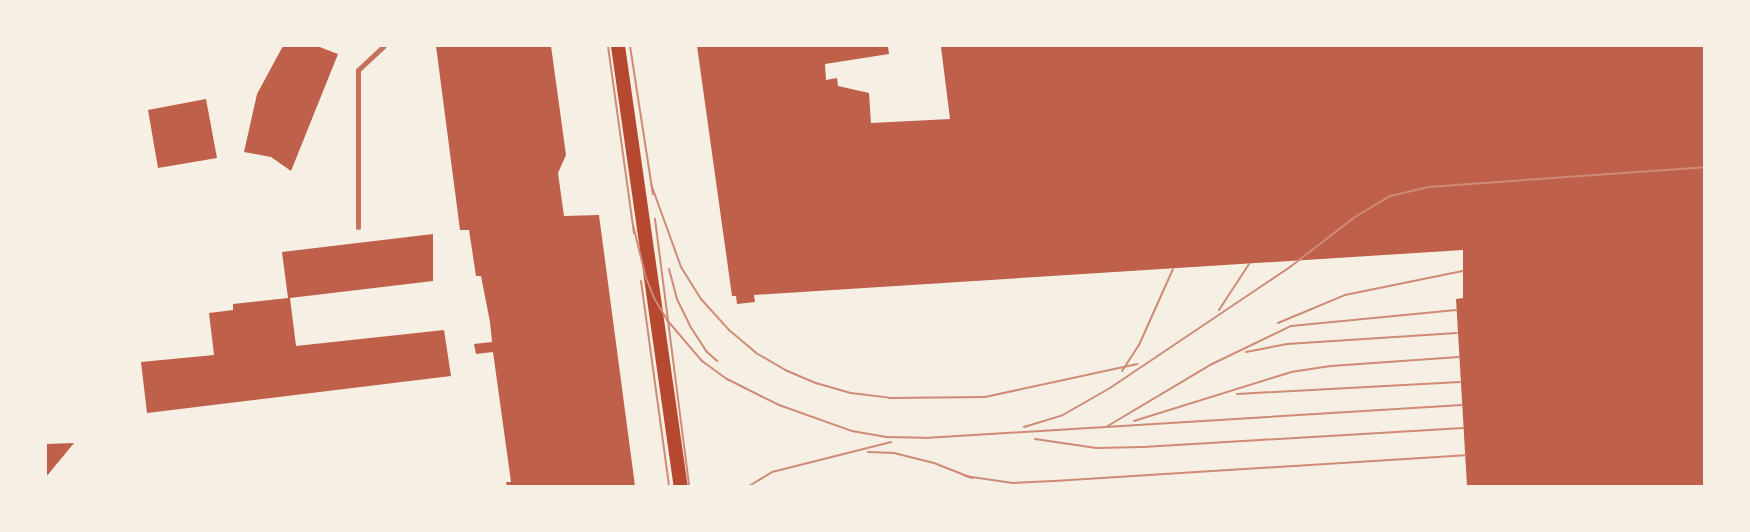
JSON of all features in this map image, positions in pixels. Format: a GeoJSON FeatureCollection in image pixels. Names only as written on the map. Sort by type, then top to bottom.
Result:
{"type":"FeatureCollection","features":[{"type":"Feature","properties":{"kind":"main road"},"geometry":{"type":"LineString","coordinates":[[618,46],[681,486]]}},
{"type":"Feature","properties":{"kind":"lane"},"geometry":{"type":"LineString","coordinates":[[358,227],[358,70],[384,46]]}},
{"type":"Feature","properties":{"kind":"building"},"geometry":{"type":"Polygon","coordinates":[[[283,46],[317,46],[338,54],[291,171],[271,157],[244,152],[257,94],[283,46]]]}},
{"type":"Feature","properties":{"kind":"building"},"geometry":{"type":"Polygon","coordinates":[[[436,46],[551,46],[566,155],[558,173],[564,216],[599,215],[635,486],[507,486],[506,482],[511,482],[493,352],[476,354],[474,344],[492,342],[490,322],[481,276],[476,276],[469,230],[460,230],[436,46]]]}},
{"type":"Feature","properties":{"kind":"building"},"geometry":{"type":"Polygon","coordinates":[[[697,46],[888,46],[889,54],[825,64],[826,80],[837,78],[838,86],[869,93],[871,123],[950,119],[941,47],[950,46],[1704,46],[1704,486],[1467,486],[1456,299],[1463,298],[1463,250],[754,295],[755,302],[737,304],[736,296],[732,296],[697,46]]]}},
{"type":"Feature","properties":{"kind":"building"},"geometry":{"type":"Polygon","coordinates":[[[206,99],[217,158],[158,168],[148,110],[206,99]]]}},
{"type":"Feature","properties":{"kind":"building"},"geometry":{"type":"Polygon","coordinates":[[[433,234],[433,281],[290,298],[296,346],[444,330],[451,376],[147,413],[141,362],[214,355],[209,313],[233,310],[233,304],[288,298],[282,252],[433,234]]]}},
{"type":"Feature","properties":{"kind":"building"},"geometry":{"type":"Polygon","coordinates":[[[74,443],[46,477],[46,444],[74,443]]]}},
{"type":"Feature","properties":{"kind":"tram line"},"geometry":{"type":"LineString","coordinates":[[608,46],[634,233]]}},
{"type":"Feature","properties":{"kind":"tram line"},"geometry":{"type":"LineString","coordinates":[[630,46],[653,194]]}},
{"type":"Feature","properties":{"kind":"tram line"},"geometry":{"type":"LineString","coordinates":[[1024,427],[1061,416],[1110,388],[1290,267],[1355,217],[1390,196],[1428,187],[1704,167]]}},
{"type":"Feature","properties":{"kind":"tram line"},"geometry":{"type":"LineString","coordinates":[[651,184],[681,267],[701,299],[729,330],[756,353],[785,370],[816,383],[851,393],[889,398],[985,397],[1137,364]]}},
{"type":"Feature","properties":{"kind":"tram line"},"geometry":{"type":"LineString","coordinates":[[655,219],[689,486]]}},
{"type":"Feature","properties":{"kind":"tram line"},"geometry":{"type":"LineString","coordinates":[[633,225],[646,278],[654,298],[667,320],[702,361],[727,379],[779,405],[852,431],[886,437],[925,438],[1462,405]]}},
{"type":"Feature","properties":{"kind":"tram line"},"geometry":{"type":"LineString","coordinates":[[1219,310],[1249,264]]}},
{"type":"Feature","properties":{"kind":"tram line"},"geometry":{"type":"LineString","coordinates":[[669,269],[677,299],[690,326],[706,351],[717,361]]}},
{"type":"Feature","properties":{"kind":"tram line"},"geometry":{"type":"LineString","coordinates":[[1122,371],[1139,345],[1173,269]]}},
{"type":"Feature","properties":{"kind":"tram line"},"geometry":{"type":"LineString","coordinates":[[1278,323],[1345,295],[1463,271]]}},
{"type":"Feature","properties":{"kind":"tram line"},"geometry":{"type":"LineString","coordinates":[[641,281],[669,486]]}},
{"type":"Feature","properties":{"kind":"tram line"},"geometry":{"type":"LineString","coordinates":[[1106,427],[1210,365],[1291,326],[1456,310]]}},
{"type":"Feature","properties":{"kind":"tram line"},"geometry":{"type":"LineString","coordinates":[[1246,352],[1287,344],[1457,333]]}},
{"type":"Feature","properties":{"kind":"tram line"},"geometry":{"type":"LineString","coordinates":[[1134,421],[1291,372],[1331,366],[1459,357]]}},
{"type":"Feature","properties":{"kind":"tram line"},"geometry":{"type":"LineString","coordinates":[[1237,394],[1460,382]]}},
{"type":"Feature","properties":{"kind":"tram line"},"geometry":{"type":"LineString","coordinates":[[1035,439],[1096,448],[1143,447],[1463,428]]}},
{"type":"Feature","properties":{"kind":"tram line"},"geometry":{"type":"LineString","coordinates":[[749,486],[772,472],[891,442]]}},
{"type":"Feature","properties":{"kind":"tram line"},"geometry":{"type":"LineString","coordinates":[[868,452],[894,453],[934,463],[972,478]]}},
{"type":"Feature","properties":{"kind":"tram line"},"geometry":{"type":"LineString","coordinates":[[965,476],[1012,483],[1465,455]]}}]}
